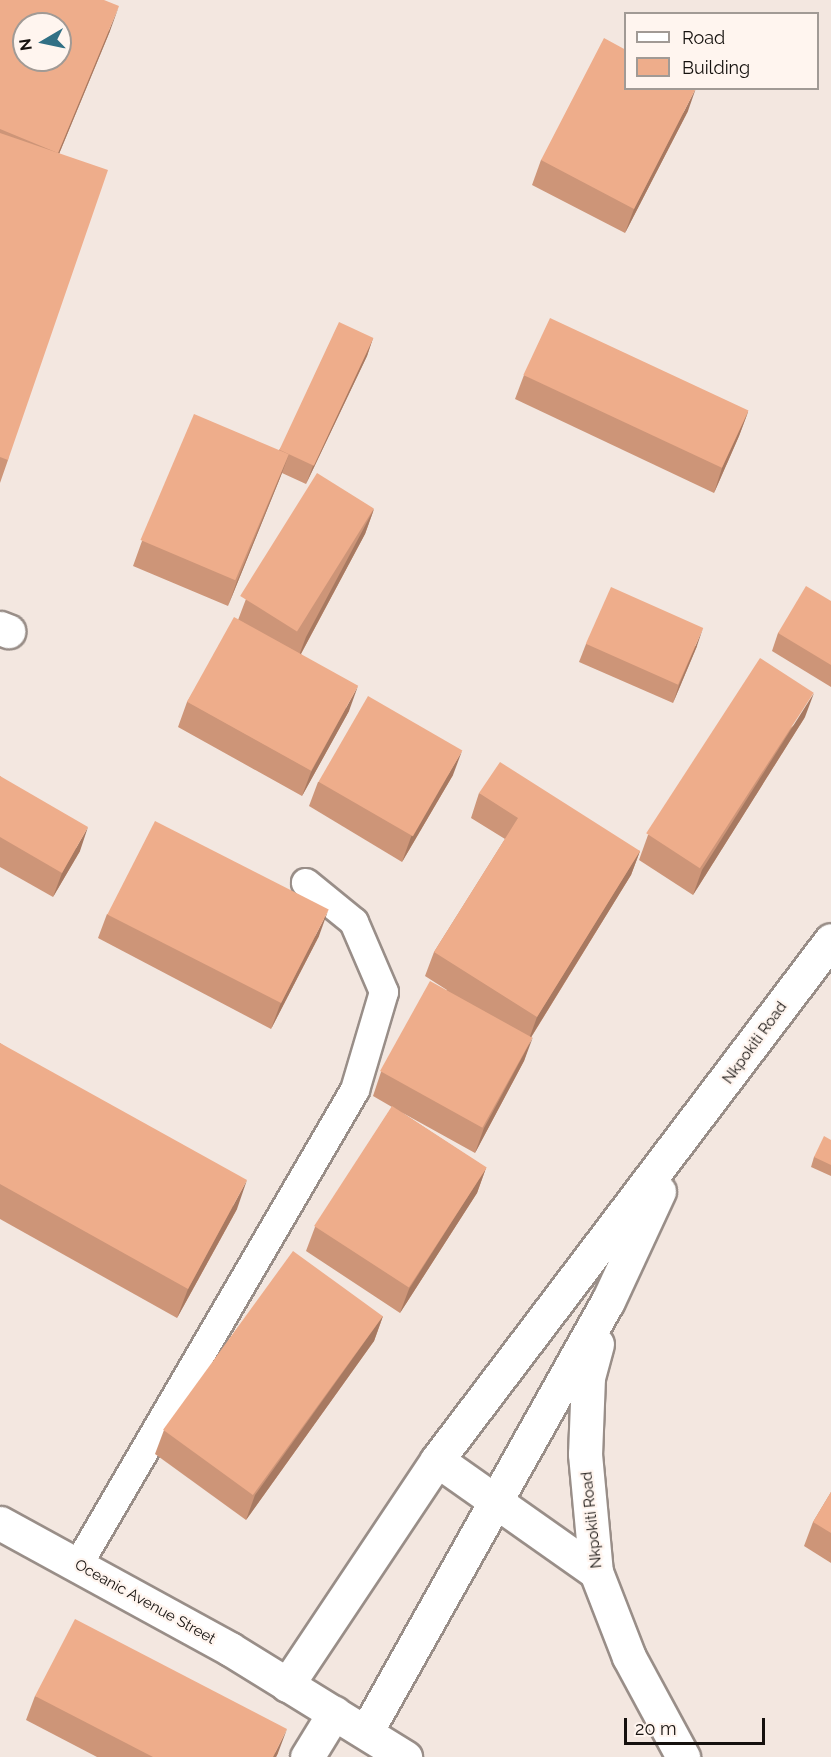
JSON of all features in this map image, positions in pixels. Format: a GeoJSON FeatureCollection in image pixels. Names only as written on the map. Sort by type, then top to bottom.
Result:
{"type":"FeatureCollection","features":[{"type":"Feature","properties":{"kind":"main road","name":"Nkpokiti Road"},"geometry":{"type":"LineString","coordinates":[[680,1146],[831,940]]}},
{"type":"Feature","properties":{"kind":"main road"},"geometry":{"type":"LineString","coordinates":[[366,1732],[608,1301],[680,1146]]}},
{"type":"Feature","properties":{"kind":"main road"},"geometry":{"type":"LineString","coordinates":[[286,1685],[436,1460],[552,1303],[680,1146]]}},
{"type":"Feature","properties":{"kind":"main road","name":"Nkpokiti Road"},"geometry":{"type":"LineString","coordinates":[[608,1301],[588,1377],[586,1432],[596,1572],[629,1657],[683,1757]]}},
{"type":"Feature","properties":{"kind":"main road"},"geometry":{"type":"LineString","coordinates":[[436,1460],[596,1572]]}},
{"type":"Feature","properties":{"kind":"main road","name":"Oceanic Avenue Street"},"geometry":{"type":"LineString","coordinates":[[0,1523],[78,1565],[286,1685],[405,1757]]}},
{"type":"Feature","properties":{"kind":"main road"},"geometry":{"type":"LineString","coordinates":[[306,1757],[334,1713]]}},
{"type":"Feature","properties":{"kind":"lane"},"geometry":{"type":"LineString","coordinates":[[78,1565],[355,1089],[384,992],[354,922],[306,883]]}},
{"type":"Feature","properties":{"kind":"building"},"geometry":{"type":"Polygon","coordinates":[[[0,0],[104,0],[119,6],[58,153],[0,129],[0,0]]]}},
{"type":"Feature","properties":{"kind":"building"},"geometry":{"type":"Polygon","coordinates":[[[604,38],[624,49],[624,90],[695,90],[634,209],[541,160],[604,38]]]}},
{"type":"Feature","properties":{"kind":"building"},"geometry":{"type":"Polygon","coordinates":[[[0,133],[108,170],[8,460],[0,457],[0,133]]]}},
{"type":"Feature","properties":{"kind":"building"},"geometry":{"type":"Polygon","coordinates":[[[550,318],[748,411],[722,468],[523,375],[550,318]]]}},
{"type":"Feature","properties":{"kind":"building"},"geometry":{"type":"Polygon","coordinates":[[[339,322],[373,338],[314,466],[279,450],[339,322]]]}},
{"type":"Feature","properties":{"kind":"building"},"geometry":{"type":"Polygon","coordinates":[[[194,414],[289,454],[235,580],[140,540],[194,414]]]}},
{"type":"Feature","properties":{"kind":"building"},"geometry":{"type":"Polygon","coordinates":[[[317,473],[374,509],[297,631],[240,596],[317,473]]]}},
{"type":"Feature","properties":{"kind":"building"},"geometry":{"type":"Polygon","coordinates":[[[806,586],[831,601],[831,665],[778,633],[806,586]]]}},
{"type":"Feature","properties":{"kind":"building"},"geometry":{"type":"Polygon","coordinates":[[[611,587],[703,628],[678,685],[586,644],[611,587]]]}},
{"type":"Feature","properties":{"kind":"building"},"geometry":{"type":"Polygon","coordinates":[[[234,617],[358,686],[311,771],[187,702],[234,617]]]}},
{"type":"Feature","properties":{"kind":"building"},"geometry":{"type":"Polygon","coordinates":[[[760,658],[814,693],[700,868],[646,833],[760,658]]]}},
{"type":"Feature","properties":{"kind":"building"},"geometry":{"type":"Polygon","coordinates":[[[368,696],[462,750],[413,836],[318,782],[368,696]]]}},
{"type":"Feature","properties":{"kind":"building"},"geometry":{"type":"Polygon","coordinates":[[[500,762],[640,851],[537,1017],[434,952],[518,818],[479,793],[500,762]]]}},
{"type":"Feature","properties":{"kind":"building"},"geometry":{"type":"Polygon","coordinates":[[[0,776],[88,827],[62,873],[0,837],[0,776]]]}},
{"type":"Feature","properties":{"kind":"building"},"geometry":{"type":"Polygon","coordinates":[[[155,821],[329,910],[281,1003],[107,915],[155,821]]]}},
{"type":"Feature","properties":{"kind":"building"},"geometry":{"type":"Polygon","coordinates":[[[430,981],[532,1038],[482,1128],[380,1071],[430,981]]]}},
{"type":"Feature","properties":{"kind":"building"},"geometry":{"type":"Polygon","coordinates":[[[0,1043],[247,1180],[188,1289],[0,1184],[0,1043]]]}},
{"type":"Feature","properties":{"kind":"building"},"geometry":{"type":"Polygon","coordinates":[[[392,1106],[487,1168],[409,1287],[314,1226],[392,1106]]]}},
{"type":"Feature","properties":{"kind":"building"},"geometry":{"type":"Polygon","coordinates":[[[824,1136],[831,1140],[831,1165],[814,1157],[824,1136]]]}},
{"type":"Feature","properties":{"kind":"building"},"geometry":{"type":"Polygon","coordinates":[[[293,1251],[383,1316],[253,1495],[163,1430],[293,1251]]]}},
{"type":"Feature","properties":{"kind":"building"},"geometry":{"type":"Polygon","coordinates":[[[831,1492],[831,1533],[813,1522],[831,1492]]]}},
{"type":"Feature","properties":{"kind":"building"},"geometry":{"type":"Polygon","coordinates":[[[75,1619],[287,1729],[273,1757],[153,1757],[35,1696],[75,1619]]]}}]}
